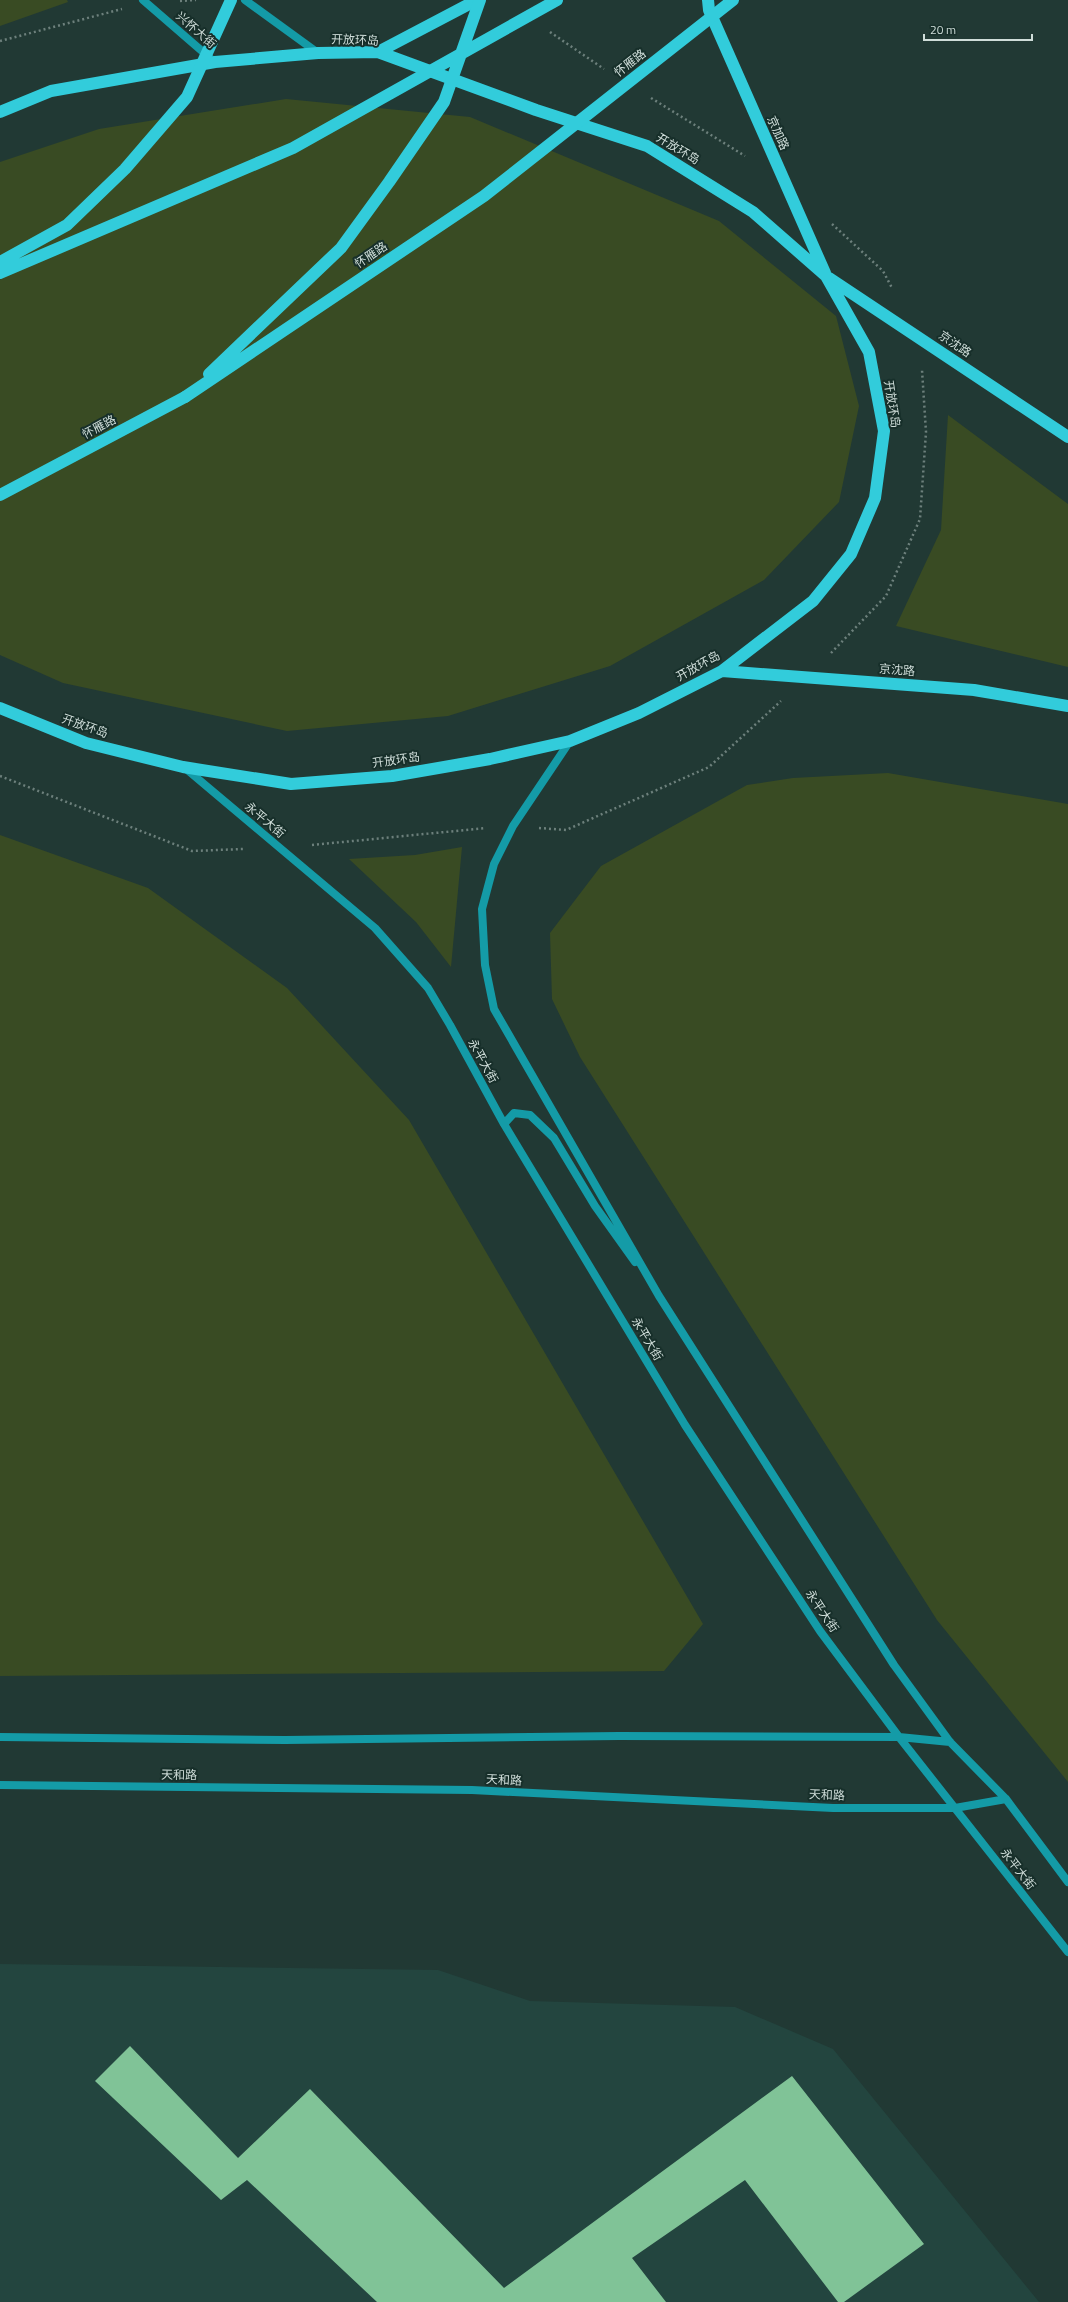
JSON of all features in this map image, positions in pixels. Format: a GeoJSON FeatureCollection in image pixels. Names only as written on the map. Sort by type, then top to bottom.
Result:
{"type":"FeatureCollection","features":[{"type":"Feature","properties":{"kind":"highway"},"geometry":{"type":"LineString","coordinates":[[0,262],[68,224],[125,169],[187,97],[231,0]]}},
{"type":"Feature","properties":{"kind":"highway"},"geometry":{"type":"LineString","coordinates":[[378,52],[477,0]]}},
{"type":"Feature","properties":{"kind":"highway"},"geometry":{"type":"LineString","coordinates":[[185,397],[341,248],[444,102],[480,0]]}},
{"type":"Feature","properties":{"kind":"highway"},"geometry":{"type":"LineString","coordinates":[[0,273],[294,148],[557,0]]}},
{"type":"Feature","properties":{"kind":"highway","name":"京加路"},"geometry":{"type":"LineString","coordinates":[[708,0],[709,10],[826,276]]}},
{"type":"Feature","properties":{"kind":"highway","name":"怀雁路"},"geometry":{"type":"LineString","coordinates":[[0,495],[185,397],[484,196],[733,0]]}},
{"type":"Feature","properties":{"kind":"highway","name":"开放环岛"},"geometry":{"type":"LineString","coordinates":[[0,112],[51,91],[215,62],[318,53],[378,52],[536,110],[647,146],[753,212],[826,276],[869,352],[884,430],[875,498],[851,554],[813,601],[722,671],[639,713],[570,741],[490,759],[392,776],[299,783],[183,767],[86,743],[0,708]]}},
{"type":"Feature","properties":{"kind":"highway","name":"京沈路"},"geometry":{"type":"LineString","coordinates":[[826,276],[1068,437]]}},
{"type":"Feature","properties":{"kind":"highway","name":"京沈路"},"geometry":{"type":"LineString","coordinates":[[722,671],[974,690],[1068,706]]}},
{"type":"Feature","properties":{"kind":"main road"},"geometry":{"type":"LineString","coordinates":[[245,0],[318,53]]}},
{"type":"Feature","properties":{"kind":"main road","name":"兴怀大街"},"geometry":{"type":"LineString","coordinates":[[144,1],[215,62]]}},
{"type":"Feature","properties":{"kind":"main road"},"geometry":{"type":"LineString","coordinates":[[570,741],[513,826],[494,864],[482,909],[485,965],[494,1010],[659,1296],[894,1665],[950,1742],[1006,1800],[1068,1882]]}},
{"type":"Feature","properties":{"kind":"main road","name":"永平大街"},"geometry":{"type":"LineString","coordinates":[[183,767],[375,928],[428,988],[504,1124],[685,1425],[820,1631],[900,1737],[1068,1952]]}},
{"type":"Feature","properties":{"kind":"main road"},"geometry":{"type":"LineString","coordinates":[[504,1124],[514,1113],[530,1115],[554,1138],[595,1206],[659,1296]]}},
{"type":"Feature","properties":{"kind":"main road"},"geometry":{"type":"LineString","coordinates":[[0,1737],[285,1740],[619,1736],[900,1737],[950,1742]]}},
{"type":"Feature","properties":{"kind":"main road","name":"天和路"},"geometry":{"type":"LineString","coordinates":[[0,1785],[472,1790],[834,1808],[955,1808],[1006,1800]]}},
{"type":"Feature","properties":{"kind":"path"},"geometry":{"type":"LineString","coordinates":[[0,41],[144,1],[196,0]]}},
{"type":"Feature","properties":{"kind":"path"},"geometry":{"type":"LineString","coordinates":[[549,31],[606,70]]}},
{"type":"Feature","properties":{"kind":"path"},"geometry":{"type":"LineString","coordinates":[[647,96],[783,179]]}},
{"type":"Feature","properties":{"kind":"path"},"geometry":{"type":"LineString","coordinates":[[830,222],[883,271],[894,291]]}},
{"type":"Feature","properties":{"kind":"path"},"geometry":{"type":"LineString","coordinates":[[0,776],[192,851],[279,848],[513,826],[566,830],[709,767],[807,678],[886,596],[920,519],[926,432],[920,338]]}},
{"type":"Feature","properties":{"kind":"shaded area"},"geometry":{"type":"Polygon","coordinates":[[[0,1964],[438,1970],[530,2001],[735,2007],[833,2049],[1039,2302],[0,2302],[0,1964]]]}},
{"type":"Feature","properties":{"kind":"green space"},"geometry":{"type":"Polygon","coordinates":[[[0,0],[67,0],[68,2],[0,26],[0,0]]]}},
{"type":"Feature","properties":{"kind":"green space"},"geometry":{"type":"Polygon","coordinates":[[[286,99],[470,117],[719,221],[836,316],[859,406],[839,502],[764,580],[610,666],[448,716],[287,731],[63,683],[0,655],[0,162],[99,129],[286,99]]]}},
{"type":"Feature","properties":{"kind":"green space"},"geometry":{"type":"Polygon","coordinates":[[[948,415],[1068,504],[1068,667],[896,626],[941,530],[948,415]]]}},
{"type":"Feature","properties":{"kind":"green space"},"geometry":{"type":"Polygon","coordinates":[[[888,773],[1068,804],[1068,1782],[937,1620],[580,1057],[552,999],[550,933],[601,866],[747,785],[793,778],[888,773]]]}},
{"type":"Feature","properties":{"kind":"green space"},"geometry":{"type":"Polygon","coordinates":[[[0,835],[148,888],[287,988],[409,1120],[703,1624],[664,1671],[0,1676],[0,835]]]}},
{"type":"Feature","properties":{"kind":"green space"},"geometry":{"type":"Polygon","coordinates":[[[462,847],[451,967],[416,922],[349,859],[415,855],[462,847]]]}},
{"type":"Feature","properties":{"kind":"building"},"geometry":{"type":"Polygon","coordinates":[[[130,2046],[238,2158],[310,2089],[504,2288],[792,2076],[924,2244],[844,2302],[838,2302],[745,2180],[632,2258],[666,2302],[377,2302],[247,2180],[221,2200],[95,2081],[130,2046]]]}}]}
